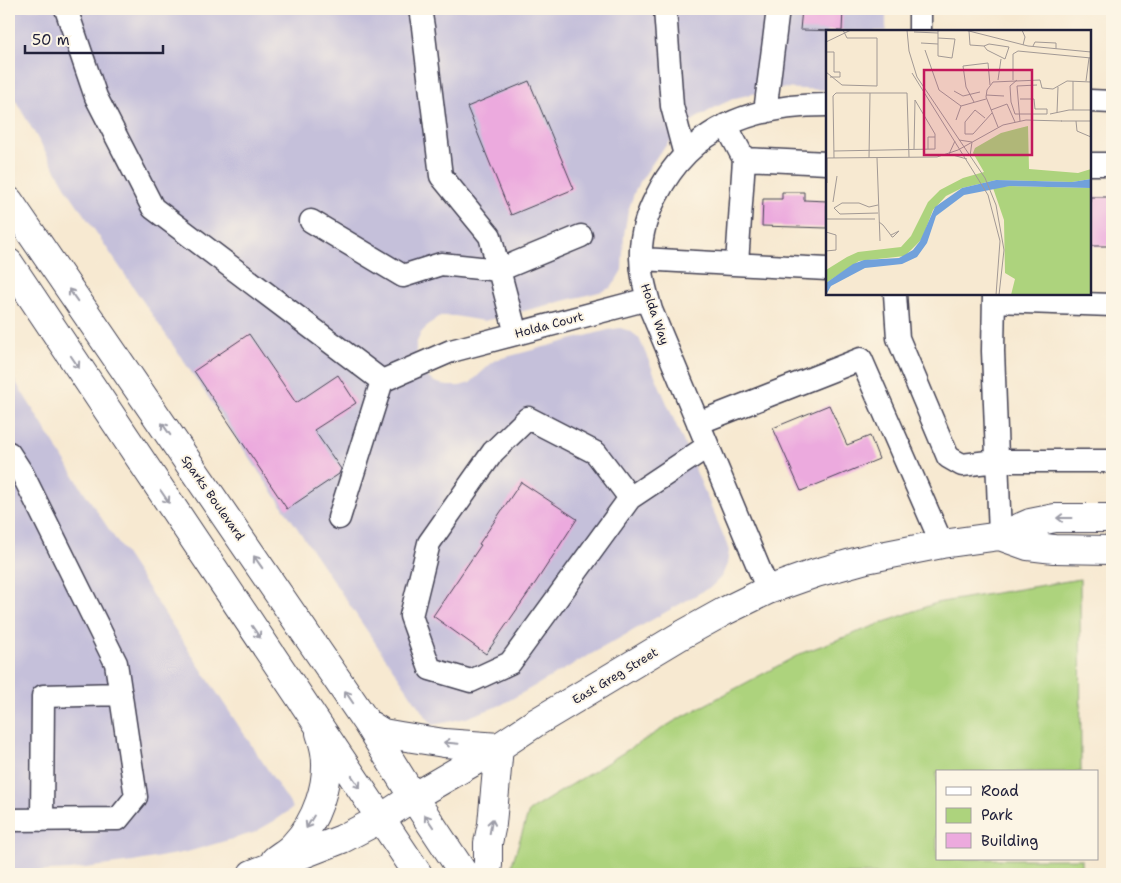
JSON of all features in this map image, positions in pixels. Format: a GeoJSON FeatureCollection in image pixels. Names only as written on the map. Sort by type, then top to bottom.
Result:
{"type":"FeatureCollection","features":[{"type":"Feature","properties":{"kind":"main road","name":"Sparks Boulevard"},"geometry":{"type":"LineString","coordinates":[[9,202],[367,723],[464,874]]}},
{"type":"Feature","properties":{"kind":"main road"},"geometry":{"type":"LineString","coordinates":[[9,263],[418,874]]}},
{"type":"Feature","properties":{"kind":"main road","name":"East Greg Street"},"geometry":{"type":"LineString","coordinates":[[260,873],[342,839],[380,819],[413,797],[499,747],[535,723],[680,636],[768,590],[816,573],[866,559],[942,544],[1000,536],[1030,524],[1055,518],[1112,518]]}},
{"type":"Feature","properties":{"kind":"main road","name":"East Greg Street"},"geometry":{"type":"LineString","coordinates":[[1000,536],[1028,546],[1054,549],[1112,550]]}},
{"type":"Feature","properties":{"kind":"main road"},"geometry":{"type":"LineString","coordinates":[[367,723],[383,732],[444,743],[499,747],[492,824],[488,843],[488,865],[485,874]]}},
{"type":"Feature","properties":{"kind":"main road"},"geometry":{"type":"LineString","coordinates":[[260,873],[294,846],[312,819],[321,798],[325,776],[325,752],[318,724]]}},
{"type":"Feature","properties":{"kind":"street"},"geometry":{"type":"LineString","coordinates":[[66,9],[96,97],[153,208],[382,381],[338,518]]}},
{"type":"Feature","properties":{"kind":"street"},"geometry":{"type":"LineString","coordinates":[[420,9],[441,176],[490,236],[516,334]]}},
{"type":"Feature","properties":{"kind":"street"},"geometry":{"type":"LineString","coordinates":[[665,9],[672,106],[685,155]]}},
{"type":"Feature","properties":{"kind":"street"},"geometry":{"type":"LineString","coordinates":[[765,112],[778,9]]}},
{"type":"Feature","properties":{"kind":"street"},"geometry":{"type":"LineString","coordinates":[[920,9],[920,30]]}},
{"type":"Feature","properties":{"kind":"street"},"geometry":{"type":"LineString","coordinates":[[1091,101],[1112,102]]}},
{"type":"Feature","properties":{"kind":"street","name":"Holda Way"},"geometry":{"type":"LineString","coordinates":[[768,590],[643,285],[641,259],[644,231],[650,208],[663,183],[698,142],[726,125],[742,118],[782,107],[826,105]]}},
{"type":"Feature","properties":{"kind":"street"},"geometry":{"type":"LineString","coordinates":[[726,125],[744,160],[737,264]]}},
{"type":"Feature","properties":{"kind":"street"},"geometry":{"type":"LineString","coordinates":[[744,160],[826,163]]}},
{"type":"Feature","properties":{"kind":"street"},"geometry":{"type":"LineString","coordinates":[[1091,164],[1112,164]]}},
{"type":"Feature","properties":{"kind":"street"},"geometry":{"type":"LineString","coordinates":[[311,221],[403,276],[441,264],[499,270],[581,236]]}},
{"type":"Feature","properties":{"kind":"street"},"geometry":{"type":"LineString","coordinates":[[641,259],[826,269]]}},
{"type":"Feature","properties":{"kind":"street"},"geometry":{"type":"LineString","coordinates":[[895,295],[898,338],[948,457],[962,465],[997,461],[1112,461]]}},
{"type":"Feature","properties":{"kind":"street"},"geometry":{"type":"LineString","coordinates":[[1000,536],[993,351],[994,298],[1098,301]]}},
{"type":"Feature","properties":{"kind":"street","name":"Holda Court"},"geometry":{"type":"LineString","coordinates":[[382,381],[451,351],[648,299]]}},
{"type":"Feature","properties":{"kind":"street"},"geometry":{"type":"LineString","coordinates":[[698,423],[861,359],[942,544]]}},
{"type":"Feature","properties":{"kind":"street"},"geometry":{"type":"LineString","coordinates":[[630,498],[596,453],[528,418],[493,452],[428,543],[411,616],[430,669],[471,681],[510,663],[630,498],[708,446]]}},
{"type":"Feature","properties":{"kind":"street"},"geometry":{"type":"LineString","coordinates":[[9,454],[22,473],[116,663],[136,797],[118,819],[9,820]]}},
{"type":"Feature","properties":{"kind":"street"},"geometry":{"type":"LineString","coordinates":[[42,820],[42,696],[121,694]]}},
{"type":"Feature","properties":{"kind":"shaded area"},"geometry":{"type":"Polygon","coordinates":[[[9,9],[886,9],[886,30],[826,30],[826,90],[779,88],[735,98],[695,119],[679,132],[660,152],[636,188],[628,211],[624,235],[622,270],[612,287],[603,291],[484,321],[455,316],[442,316],[430,323],[421,333],[416,344],[416,359],[422,372],[432,381],[447,386],[460,386],[470,383],[495,360],[608,330],[620,328],[630,331],[639,338],[729,551],[727,564],[722,576],[712,586],[501,705],[466,718],[433,725],[68,191],[9,89],[9,9]]]}},
{"type":"Feature","properties":{"kind":"shaded area"},"geometry":{"type":"Polygon","coordinates":[[[9,371],[81,487],[293,808],[253,833],[187,852],[133,862],[69,870],[9,873],[9,371]]]}},
{"type":"Feature","properties":{"kind":"green space"},"geometry":{"type":"Polygon","coordinates":[[[1080,579],[1081,770],[936,770],[936,860],[1082,860],[1082,874],[517,874],[512,864],[529,811],[673,722],[802,653],[936,603],[1080,579]]]}},
{"type":"Feature","properties":{"kind":"building"},"geometry":{"type":"Polygon","coordinates":[[[802,9],[843,9],[842,30],[800,30],[802,9]]]}},
{"type":"Feature","properties":{"kind":"building"},"geometry":{"type":"Polygon","coordinates":[[[529,81],[574,189],[511,215],[467,107],[529,81]]]}},
{"type":"Feature","properties":{"kind":"building"},"geometry":{"type":"Polygon","coordinates":[[[782,192],[804,192],[804,200],[826,201],[826,228],[762,226],[763,199],[782,199],[782,192]]]}},
{"type":"Feature","properties":{"kind":"building"},"geometry":{"type":"Polygon","coordinates":[[[1091,197],[1112,197],[1112,246],[1091,246],[1091,197]]]}},
{"type":"Feature","properties":{"kind":"building"},"geometry":{"type":"Polygon","coordinates":[[[249,334],[296,403],[338,375],[356,403],[314,430],[341,469],[339,474],[287,509],[194,371],[249,334]]]}},
{"type":"Feature","properties":{"kind":"building"},"geometry":{"type":"Polygon","coordinates":[[[829,405],[847,445],[870,436],[879,459],[801,491],[773,428],[829,405]]]}},
{"type":"Feature","properties":{"kind":"building"},"geometry":{"type":"Polygon","coordinates":[[[521,482],[577,519],[486,654],[433,616],[521,482]]]}}]}
